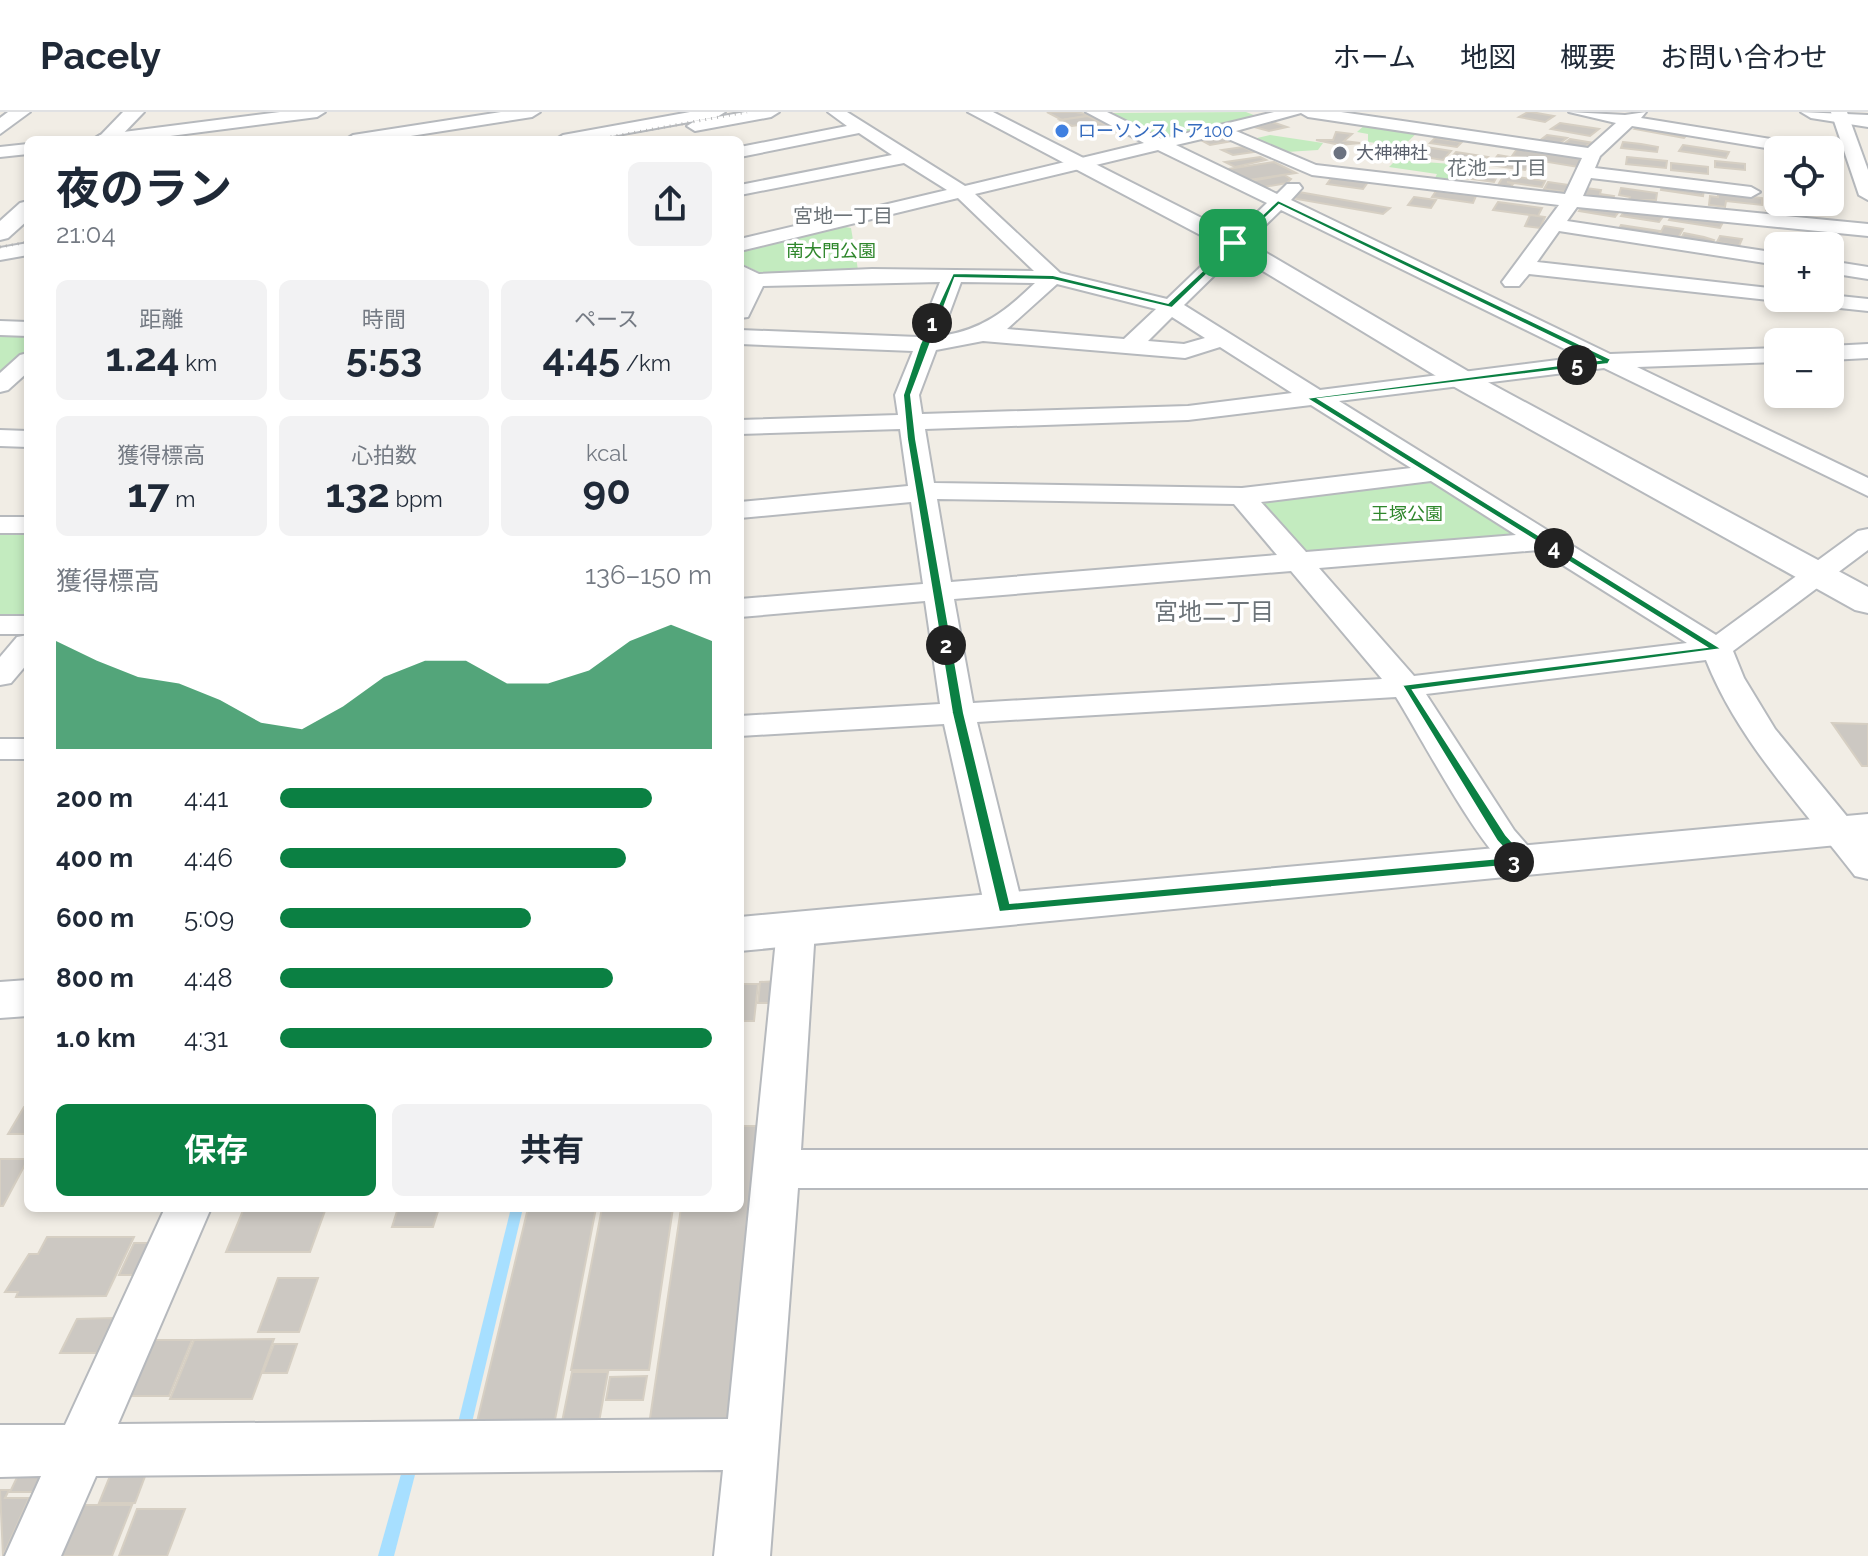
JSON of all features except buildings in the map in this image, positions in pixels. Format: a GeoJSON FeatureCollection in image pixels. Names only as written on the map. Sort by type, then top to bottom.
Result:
{"type":"FeatureCollection","features":[{"type":"Feature","properties":{"kind":"street"},"geometry":{"type":"LineString","coordinates":[[0,128],[20,112]]}},
{"type":"Feature","properties":{"kind":"street"},"geometry":{"type":"LineString","coordinates":[[111,136],[134,112]]}},
{"type":"Feature","properties":{"kind":"street"},"geometry":{"type":"LineString","coordinates":[[137,136],[317,112]]}},
{"type":"Feature","properties":{"kind":"street"},"geometry":{"type":"LineString","coordinates":[[394,136],[407,112]]}},
{"type":"Feature","properties":{"kind":"street"},"geometry":{"type":"LineString","coordinates":[[399,136],[532,112]]}},
{"type":"Feature","properties":{"kind":"street"},"geometry":{"type":"LineString","coordinates":[[597,112],[618,135],[717,112]]}},
{"type":"Feature","properties":{"kind":"street"},"geometry":{"type":"LineString","coordinates":[[650,136],[771,112]]}},
{"type":"Feature","properties":{"kind":"street"},"geometry":{"type":"LineString","coordinates":[[836,112],[961,191],[1053,277]]}},
{"type":"Feature","properties":{"kind":"street"},"geometry":{"type":"LineString","coordinates":[[978,112],[1233,243],[1461,379],[1868,602]]}},
{"type":"Feature","properties":{"kind":"street"},"geometry":{"type":"LineString","coordinates":[[1094,112],[1868,488]]}},
{"type":"Feature","properties":{"kind":"street"},"geometry":{"type":"LineString","coordinates":[[744,244],[798,232],[850,228],[961,191],[1221,130],[1262,115],[1294,112]]}},
{"type":"Feature","properties":{"kind":"street"},"geometry":{"type":"LineString","coordinates":[[1308,112],[1402,126],[1763,194]]}},
{"type":"Feature","properties":{"kind":"street"},"geometry":{"type":"LineString","coordinates":[[1577,112],[1634,117],[1764,142]]}},
{"type":"Feature","properties":{"kind":"street"},"geometry":{"type":"LineString","coordinates":[[1811,112],[1868,121]]}},
{"type":"Feature","properties":{"kind":"street"},"geometry":{"type":"LineString","coordinates":[[1402,126],[1424,113]]}},
{"type":"Feature","properties":{"kind":"street"},"geometry":{"type":"LineString","coordinates":[[1839,115],[1861,158],[1864,202]]}},
{"type":"Feature","properties":{"kind":"street"},"geometry":{"type":"LineString","coordinates":[[1493,306],[1572,200],[1589,163],[1634,117]]}},
{"type":"Feature","properties":{"kind":"street"},"geometry":{"type":"LineString","coordinates":[[744,151],[861,128]]}},
{"type":"Feature","properties":{"kind":"street"},"geometry":{"type":"LineString","coordinates":[[1221,130],[1312,170],[1868,230]]}},
{"type":"Feature","properties":{"kind":"street"},"geometry":{"type":"LineString","coordinates":[[0,152],[24,149]]}},
{"type":"Feature","properties":{"kind":"street"},"geometry":{"type":"LineString","coordinates":[[744,197],[907,157]]}},
{"type":"Feature","properties":{"kind":"street"},"geometry":{"type":"LineString","coordinates":[[1132,344],[1233,243],[1312,170]]}},
{"type":"Feature","properties":{"kind":"street"},"geometry":{"type":"LineString","coordinates":[[0,233],[24,212]]}},
{"type":"Feature","properties":{"kind":"street"},"geometry":{"type":"LineString","coordinates":[[775,218],[798,232]]}},
{"type":"Feature","properties":{"kind":"street"},"geometry":{"type":"LineString","coordinates":[[1552,224],[1764,257]]}},
{"type":"Feature","properties":{"kind":"street"},"geometry":{"type":"LineString","coordinates":[[0,242],[24,238]]}},
{"type":"Feature","properties":{"kind":"street"},"geometry":{"type":"LineString","coordinates":[[0,254],[24,250]]}},
{"type":"Feature","properties":{"kind":"street"},"geometry":{"type":"LineString","coordinates":[[748,276],[867,265],[953,275],[1053,277],[1170,306],[1311,398],[1717,649],[1727,680],[1821,812],[1853,828],[1868,867]]}},
{"type":"Feature","properties":{"kind":"street"},"geometry":{"type":"LineString","coordinates":[[1524,267],[1764,293]]}},
{"type":"Feature","properties":{"kind":"street"},"geometry":{"type":"LineString","coordinates":[[1844,269],[1868,273]]}},
{"type":"Feature","properties":{"kind":"street"},"geometry":{"type":"LineString","coordinates":[[953,275],[907,395],[920,493],[958,713],[1004,908]]}},
{"type":"Feature","properties":{"kind":"street"},"geometry":{"type":"LineString","coordinates":[[983,334],[1053,277]]}},
{"type":"Feature","properties":{"kind":"street"},"geometry":{"type":"LineString","coordinates":[[1844,302],[1868,305]]}},
{"type":"Feature","properties":{"kind":"street"},"geometry":{"type":"LineString","coordinates":[[0,328],[24,329]]}},
{"type":"Feature","properties":{"kind":"street"},"geometry":{"type":"LineString","coordinates":[[744,337],[924,344],[983,334],[1132,344],[1185,351],[1220,340]]}},
{"type":"Feature","properties":{"kind":"street"},"geometry":{"type":"LineString","coordinates":[[1844,352],[1868,351]]}},
{"type":"Feature","properties":{"kind":"street"},"geometry":{"type":"LineString","coordinates":[[744,427],[1188,413],[1608,361],[1764,355]]}},
{"type":"Feature","properties":{"kind":"street"},"geometry":{"type":"LineString","coordinates":[[0,385],[24,364]]}},
{"type":"Feature","properties":{"kind":"street"},"geometry":{"type":"LineString","coordinates":[[0,438],[24,439]]}},
{"type":"Feature","properties":{"kind":"street"},"geometry":{"type":"LineString","coordinates":[[744,510],[920,493],[1242,496],[1435,473]]}},
{"type":"Feature","properties":{"kind":"street"},"geometry":{"type":"LineString","coordinates":[[1242,496],[1406,687],[1501,838],[1523,861]]}},
{"type":"Feature","properties":{"kind":"street"},"geometry":{"type":"LineString","coordinates":[[0,525],[24,525]]}},
{"type":"Feature","properties":{"kind":"street"},"geometry":{"type":"LineString","coordinates":[[744,726],[1406,687],[1717,649],[1815,573],[1868,537]]}},
{"type":"Feature","properties":{"kind":"street"},"geometry":{"type":"LineString","coordinates":[[744,608],[1543,541]]}},
{"type":"Feature","properties":{"kind":"street"},"geometry":{"type":"LineString","coordinates":[[0,625],[24,625]]}},
{"type":"Feature","properties":{"kind":"street"},"geometry":{"type":"LineString","coordinates":[[0,676],[24,649]]}},
{"type":"Feature","properties":{"kind":"street"},"geometry":{"type":"LineString","coordinates":[[0,749],[24,749]]}},
{"type":"Feature","properties":{"kind":"street"},"geometry":{"type":"LineString","coordinates":[[744,934],[1853,828]]}},
{"type":"Feature","properties":{"kind":"street"},"geometry":{"type":"LineString","coordinates":[[742,1556],[796,962],[796,929]]}},
{"type":"Feature","properties":{"kind":"street"},"geometry":{"type":"LineString","coordinates":[[0,1000],[24,998]]}},
{"type":"Feature","properties":{"kind":"street"},"geometry":{"type":"LineString","coordinates":[[775,1169],[1868,1169]]}},
{"type":"Feature","properties":{"kind":"street"},"geometry":{"type":"LineString","coordinates":[[33,1556],[186,1212]]}},
{"type":"Feature","properties":{"kind":"street"},"geometry":{"type":"LineString","coordinates":[[0,1451],[751,1444]]}},
{"type":"Feature","properties":{"kind":"green space"},"geometry":{"type":"Polygon","coordinates":[[[1246,112],[1259,117],[1166,140],[1112,113],[1246,112]]]}},
{"type":"Feature","properties":{"kind":"green space"},"geometry":{"type":"Polygon","coordinates":[[[1366,124],[1418,132],[1403,146],[1368,142],[1368,134],[1357,132],[1366,124]]]}},
{"type":"Feature","properties":{"kind":"green space"},"geometry":{"type":"Polygon","coordinates":[[[1270,135],[1323,143],[1318,150],[1286,152],[1253,139],[1270,135]]]}},
{"type":"Feature","properties":{"kind":"green space"},"geometry":{"type":"Polygon","coordinates":[[[1396,160],[1480,166],[1477,170],[1463,168],[1449,179],[1435,178],[1437,174],[1389,167],[1396,160]]]}},
{"type":"Feature","properties":{"kind":"green space","name":"南大門公園"},"geometry":{"type":"Polygon","coordinates":[[[840,226],[851,228],[858,270],[763,274],[744,265],[744,249],[840,226]]]}},
{"type":"Feature","properties":{"kind":"green space"},"geometry":{"type":"Polygon","coordinates":[[[0,330],[24,331],[24,359],[0,378],[0,330]]]}},
{"type":"Feature","properties":{"kind":"green space","name":"王塚公園"},"geometry":{"type":"Polygon","coordinates":[[[1434,477],[1529,538],[1303,559],[1253,498],[1434,477]]]}},
{"type":"Feature","properties":{"kind":"green space"},"geometry":{"type":"Polygon","coordinates":[[[0,528],[24,529],[24,621],[0,620],[0,528]]]}},
{"type":"Feature","properties":{"kind":"waterway"},"geometry":{"type":"LineString","coordinates":[[463,1431],[516,1212]]}},
{"type":"Feature","properties":{"kind":"waterway"},"geometry":{"type":"LineString","coordinates":[[386,1556],[410,1467]]}},
{"type":"Feature","properties":{"kind":"railway"},"geometry":{"type":"LineString","coordinates":[[615,136],[747,112]]}},
{"type":"Feature","properties":{"kind":"railway"},"geometry":{"type":"LineString","coordinates":[[0,247],[24,243]]}},
{"type":"Feature","properties":{"kind":"place","name":"ローソンストア100"},"geometry":{"type":"Point","coordinates":[1062,131]}},
{"type":"Feature","properties":{"kind":"place","name":"大神神社"},"geometry":{"type":"Point","coordinates":[1340,153]}},
{"type":"Feature","properties":{"kind":"district","name":"花池二丁目"},"geometry":{"type":"Point","coordinates":[1497,168]}},
{"type":"Feature","properties":{"kind":"district","name":"宮地一丁目"},"geometry":{"type":"Point","coordinates":[843,216]}},
{"type":"Feature","properties":{"kind":"district","name":"宮地二丁目"},"geometry":{"type":"Point","coordinates":[1214,612]}},
{"type":"Feature","properties":{"kind":"route"},"geometry":{"type":"LineString","coordinates":[[1278,202],[1608,361],[1311,398],[1717,649],[1406,687],[1501,838],[1523,861],[1004,908],[958,713],[912,439],[907,395],[924,344],[953,275],[1053,277],[1170,306],[1233,243],[1278,202]]}}]}
